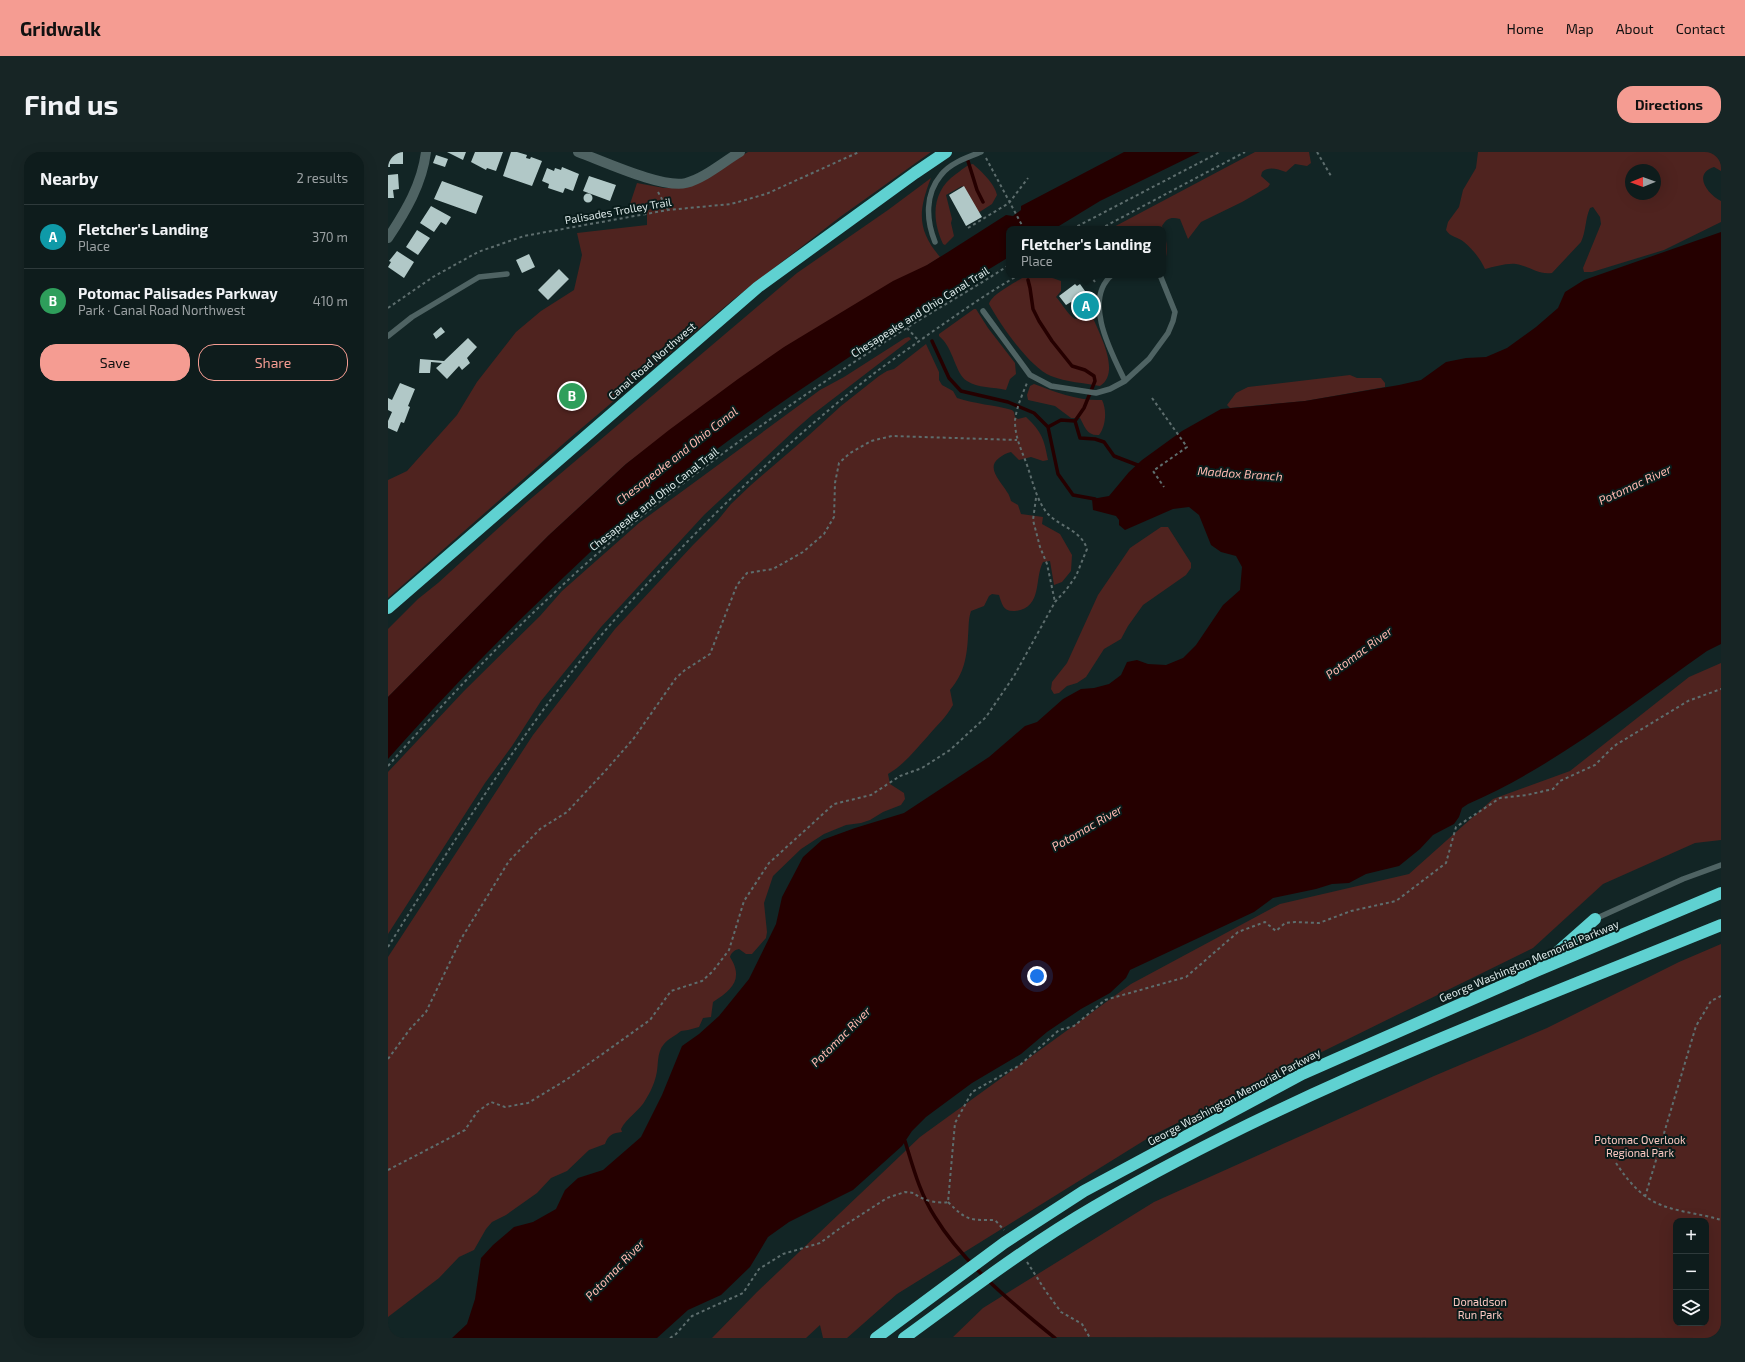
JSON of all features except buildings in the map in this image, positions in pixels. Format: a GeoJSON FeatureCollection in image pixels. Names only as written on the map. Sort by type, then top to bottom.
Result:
{"type":"FeatureCollection","features":[{"type":"Feature","properties":{"kind":"highway","name":"Canal Road Northwest"},"geometry":{"type":"LineString","coordinates":[[388,608],[758,287],[915,172],[946,152]]}},
{"type":"Feature","properties":{"kind":"highway","name":"George Washington Memorial Parkway"},"geometry":{"type":"LineString","coordinates":[[876,1338],[1004,1243],[1084,1191],[1302,1074],[1721,893]]}},
{"type":"Feature","properties":{"kind":"highway"},"geometry":{"type":"LineString","coordinates":[[1536,972],[1595,919]]}},
{"type":"Feature","properties":{"kind":"highway"},"geometry":{"type":"LineString","coordinates":[[904,1338],[1022,1253],[1093,1207],[1192,1153],[1296,1101],[1427,1044],[1721,925]]}},
{"type":"Feature","properties":{"kind":"street"},"geometry":{"type":"LineString","coordinates":[[388,238],[416,189],[422,172],[426,152]]}},
{"type":"Feature","properties":{"kind":"street"},"geometry":{"type":"LineString","coordinates":[[578,152],[670,184],[686,183],[697,179],[740,152]]}},
{"type":"Feature","properties":{"kind":"lane"},"geometry":{"type":"LineString","coordinates":[[935,242],[930,228],[928,214],[933,186],[942,174],[960,160],[969,156],[983,154]]}},
{"type":"Feature","properties":{"kind":"lane"},"geometry":{"type":"LineString","coordinates":[[388,336],[412,317],[479,277],[508,274]]}},
{"type":"Feature","properties":{"kind":"lane"},"geometry":{"type":"LineString","coordinates":[[1109,278],[1101,292],[1099,307],[1102,327],[1112,355],[1125,381]]}},
{"type":"Feature","properties":{"kind":"lane"},"geometry":{"type":"LineString","coordinates":[[983,311],[1030,375],[1051,386],[1096,393],[1110,389],[1125,381],[1149,359],[1168,332],[1175,312],[1161,278]]}},
{"type":"Feature","properties":{"kind":"lane"},"geometry":{"type":"LineString","coordinates":[[1595,919],[1683,879],[1721,865]]}},
{"type":"Feature","properties":{"kind":"path","name":"Palisades Trolley Trail"},"geometry":{"type":"LineString","coordinates":[[388,308],[433,277],[478,252],[524,236],[668,210],[731,204],[766,194],[859,152]]}},
{"type":"Feature","properties":{"kind":"path"},"geometry":{"type":"LineString","coordinates":[[1078,226],[1220,152]]}},
{"type":"Feature","properties":{"kind":"path"},"geometry":{"type":"LineString","coordinates":[[1106,226],[1245,152]]}},
{"type":"Feature","properties":{"kind":"path"},"geometry":{"type":"LineString","coordinates":[[1317,152],[1331,176]]}},
{"type":"Feature","properties":{"kind":"path"},"geometry":{"type":"LineString","coordinates":[[983,154],[1022,226]]}},
{"type":"Feature","properties":{"kind":"path"},"geometry":{"type":"LineString","coordinates":[[650,178],[668,210]]}},
{"type":"Feature","properties":{"kind":"path"},"geometry":{"type":"LineString","coordinates":[[968,228],[1009,203],[1028,178]]}},
{"type":"Feature","properties":{"kind":"path","name":"Chesapeake and Ohio Canal Trail"},"geometry":{"type":"LineString","coordinates":[[388,766],[428,720],[539,608],[590,560],[637,520],[682,484],[825,382],[907,328],[1006,267]]}},
{"type":"Feature","properties":{"kind":"path"},"geometry":{"type":"LineString","coordinates":[[388,947],[450,848],[550,701],[582,659],[623,610],[716,513],[767,464],[820,417],[874,374],[919,341],[985,294],[1014,278]]}},
{"type":"Feature","properties":{"kind":"path"},"geometry":{"type":"LineString","coordinates":[[907,328],[919,341]]}},
{"type":"Feature","properties":{"kind":"path"},"geometry":{"type":"LineString","coordinates":[[388,1170],[465,1130],[477,1112],[491,1102],[505,1107],[528,1103],[566,1080],[650,1020],[671,990],[702,982],[713,971],[728,950],[744,901],[769,863],[834,804],[871,795],[900,776],[922,768],[950,750],[986,717],[1014,676],[1055,602],[1076,576],[1087,548],[1085,542],[1074,531],[1060,524],[1048,513],[1036,496],[1017,440],[1016,418],[1030,375]]}},
{"type":"Feature","properties":{"kind":"path"},"geometry":{"type":"LineString","coordinates":[[1152,398],[1187,447],[1153,471],[1164,486]]}},
{"type":"Feature","properties":{"kind":"path"},"geometry":{"type":"LineString","coordinates":[[388,1059],[410,1029],[426,1012],[461,939],[509,861],[540,829],[567,812],[607,769],[634,738],[676,678],[685,670],[710,654],[737,585],[747,573],[773,569],[803,552],[824,534],[834,517],[835,483],[839,463],[850,453],[871,441],[892,436],[1017,440]]}},
{"type":"Feature","properties":{"kind":"path"},"geometry":{"type":"LineString","coordinates":[[1036,496],[1033,520],[1040,547],[1047,564],[1055,602]]}},
{"type":"Feature","properties":{"kind":"path"},"geometry":{"type":"LineString","coordinates":[[670,1338],[676,1334],[692,1316],[743,1293],[759,1269],[783,1254],[820,1243],[888,1198],[905,1192],[914,1193],[926,1199],[942,1203],[948,1202],[955,1123],[972,1092],[1020,1064],[1059,1030],[1074,1026],[1105,1000],[1186,977],[1238,932],[1264,922],[1276,931],[1285,923],[1319,923],[1351,911],[1396,901],[1446,863],[1456,827],[1500,798],[1527,795],[1553,789],[1560,781],[1595,765],[1614,746],[1688,701],[1721,689]]}},
{"type":"Feature","properties":{"kind":"path"},"geometry":{"type":"LineString","coordinates":[[1645,1196],[1696,1026],[1711,1001],[1721,996]]}},
{"type":"Feature","properties":{"kind":"path"},"geometry":{"type":"LineString","coordinates":[[1616,1163],[1627,1178],[1645,1196],[1666,1206],[1721,1220]]}},
{"type":"Feature","properties":{"kind":"green space"},"geometry":{"type":"Polygon","coordinates":[[[748,152],[931,152],[840,217],[734,299],[570,438],[388,598],[388,480],[407,471],[457,415],[477,382],[516,332],[541,311],[574,290],[582,255],[577,233],[647,225],[647,211],[658,204],[629,207],[637,183],[664,188],[686,188],[748,152]]]}},
{"type":"Feature","properties":{"kind":"green space"},"geometry":{"type":"Polygon","coordinates":[[[1255,152],[1309,152],[1311,163],[1307,166],[1295,164],[1286,172],[1267,169],[1262,172],[1261,176],[1270,184],[1268,187],[1242,202],[1201,222],[1188,239],[1180,219],[1177,218],[1172,218],[1166,221],[1162,226],[1116,226],[1255,152]]]}},
{"type":"Feature","properties":{"kind":"green space"},"geometry":{"type":"Polygon","coordinates":[[[1478,152],[1721,152],[1721,171],[1714,167],[1707,170],[1703,179],[1704,184],[1711,194],[1721,201],[1721,222],[1664,250],[1592,272],[1584,272],[1583,268],[1601,224],[1600,217],[1593,207],[1590,208],[1588,212],[1581,242],[1552,273],[1538,272],[1516,264],[1485,269],[1479,258],[1462,240],[1450,234],[1446,230],[1448,222],[1459,207],[1463,190],[1476,168],[1478,152]]]}},
{"type":"Feature","properties":{"kind":"green space"},"geometry":{"type":"Polygon","coordinates":[[[973,164],[991,182],[997,195],[992,204],[978,213],[962,186],[946,195],[952,219],[951,223],[954,236],[945,245],[943,244],[939,234],[937,224],[936,206],[938,197],[942,188],[948,181],[968,165],[973,164]]]}},
{"type":"Feature","properties":{"kind":"green space"},"geometry":{"type":"Polygon","coordinates":[[[931,178],[924,200],[922,220],[927,238],[940,257],[688,418],[626,464],[548,536],[388,697],[388,629],[418,599],[438,583],[527,502],[797,273],[888,210],[931,178]]]}},
{"type":"Feature","properties":{"kind":"green space"},"geometry":{"type":"Polygon","coordinates":[[[1022,278],[1052,278],[1061,281],[1061,291],[1056,297],[1068,313],[1076,319],[1089,316],[1093,318],[1104,344],[1109,363],[1109,372],[1106,380],[1100,386],[1063,380],[1051,376],[1042,371],[1025,355],[1000,322],[989,304],[995,296],[1022,278]]]}},
{"type":"Feature","properties":{"kind":"green space"},"geometry":{"type":"Polygon","coordinates":[[[976,309],[988,328],[1015,363],[1016,374],[1010,379],[1006,390],[981,386],[971,383],[963,378],[948,347],[939,336],[939,334],[976,309]]]}},
{"type":"Feature","properties":{"kind":"green space"},"geometry":{"type":"Polygon","coordinates":[[[909,337],[911,339],[812,415],[704,515],[601,627],[541,701],[512,746],[485,783],[388,934],[388,772],[464,691],[540,616],[562,591],[639,523],[820,390],[909,337]]]}},
{"type":"Feature","properties":{"kind":"green space"},"geometry":{"type":"Polygon","coordinates":[[[926,344],[939,372],[939,380],[942,385],[953,391],[957,398],[1012,410],[1015,417],[1018,419],[1026,417],[1036,427],[1042,436],[1048,460],[1043,461],[1031,457],[1019,460],[1011,452],[1003,455],[995,462],[994,471],[1011,501],[1018,505],[1021,514],[1043,517],[1042,524],[1060,534],[1072,555],[1071,571],[1062,582],[1054,585],[1050,561],[1043,562],[1040,569],[1034,599],[1024,609],[1011,611],[1005,609],[999,595],[992,594],[989,596],[984,606],[971,611],[964,665],[959,678],[950,690],[953,705],[944,718],[909,757],[888,774],[890,784],[904,793],[905,799],[901,805],[883,812],[870,820],[846,825],[824,834],[801,849],[773,876],[764,903],[767,932],[766,938],[752,954],[746,954],[739,949],[732,953],[730,957],[736,972],[736,978],[726,993],[713,1002],[711,1017],[703,1018],[699,1027],[681,1031],[661,1048],[656,1076],[650,1091],[640,1107],[621,1129],[622,1132],[611,1135],[605,1144],[589,1150],[567,1171],[551,1178],[537,1193],[506,1215],[492,1222],[486,1229],[474,1250],[459,1257],[439,1278],[388,1317],[388,957],[533,735],[615,629],[718,520],[731,504],[751,485],[841,406],[879,376],[894,369],[926,344]]]}},
{"type":"Feature","properties":{"kind":"green space"},"geometry":{"type":"Polygon","coordinates":[[[1350,375],[1357,378],[1381,378],[1385,383],[1385,387],[1305,401],[1230,408],[1227,405],[1236,393],[1248,387],[1350,375]]]}},
{"type":"Feature","properties":{"kind":"green space"},"geometry":{"type":"Polygon","coordinates":[[[1034,384],[1059,393],[1076,397],[1102,400],[1105,408],[1105,418],[1099,435],[1089,432],[1085,428],[1080,418],[1071,418],[1055,406],[1028,400],[1027,395],[1030,386],[1034,384]]]}},
{"type":"Feature","properties":{"kind":"green space"},"geometry":{"type":"Polygon","coordinates":[[[1161,527],[1168,527],[1191,563],[1191,568],[1186,575],[1143,605],[1121,639],[1104,649],[1086,677],[1077,683],[1067,686],[1059,693],[1054,694],[1051,689],[1052,682],[1067,663],[1098,595],[1130,548],[1161,527]]]}},
{"type":"Feature","properties":{"kind":"green space"},"geometry":{"type":"Polygon","coordinates":[[[1721,663],[1721,840],[1695,843],[1603,884],[1533,948],[1153,1135],[897,1294],[847,1338],[823,1338],[820,1325],[806,1338],[712,1338],[757,1292],[920,1137],[1131,984],[1280,904],[1409,874],[1493,799],[1570,771],[1689,677],[1721,663]]]}},
{"type":"Feature","properties":{"kind":"green space"},"geometry":{"type":"Polygon","coordinates":[[[1721,944],[1721,1338],[953,1337],[983,1308],[1154,1202],[1434,1076],[1547,1028],[1679,962],[1721,944]]]}},
{"type":"Feature","properties":{"kind":"water","name":"Chesapeake and Ohio Canal"},"geometry":{"type":"Polygon","coordinates":[[[1124,152],[1200,152],[1100,201],[1059,226],[1006,226],[1006,259],[863,348],[767,412],[675,481],[617,528],[491,648],[388,759],[388,697],[548,536],[626,464],[669,430],[784,347],[893,281],[927,265],[1006,215],[1013,216],[1021,210],[1021,206],[1124,152]]]}},
{"type":"Feature","properties":{"kind":"water","name":"Potomac River"},"geometry":{"type":"Polygon","coordinates":[[[1721,232],[1721,644],[1707,651],[1562,753],[1531,772],[1462,808],[1459,817],[1454,824],[1433,835],[1420,849],[1399,866],[1366,874],[1349,883],[1332,884],[1273,898],[1254,912],[1130,970],[1126,978],[1110,993],[1081,1009],[1047,1032],[1021,1054],[972,1083],[926,1117],[912,1131],[902,1146],[853,1190],[789,1222],[768,1237],[750,1267],[721,1295],[688,1310],[657,1338],[452,1338],[467,1324],[475,1299],[481,1258],[493,1245],[514,1227],[533,1222],[556,1209],[565,1190],[578,1178],[603,1170],[641,1137],[662,1095],[682,1046],[699,1034],[719,1016],[749,979],[776,924],[782,897],[803,857],[822,840],[904,813],[989,757],[1025,726],[1037,722],[1063,699],[1081,689],[1094,688],[1109,684],[1121,675],[1127,662],[1137,660],[1148,664],[1166,665],[1183,658],[1196,645],[1223,605],[1240,590],[1242,567],[1236,556],[1221,552],[1211,545],[1199,515],[1189,507],[1173,509],[1125,530],[1119,525],[1119,520],[1116,516],[1093,510],[1092,499],[1109,496],[1129,472],[1142,460],[1182,431],[1221,409],[1305,401],[1399,385],[1421,380],[1446,362],[1466,358],[1486,357],[1507,348],[1536,327],[1558,308],[1565,292],[1584,280],[1721,232]]]}},
{"type":"Feature","properties":{"kind":"waterway","name":"Maddox Branch"},"geometry":{"type":"LineString","coordinates":[[968,161],[977,190],[983,202]]}},
{"type":"Feature","properties":{"kind":"waterway","name":"Maddox Branch"},"geometry":{"type":"LineString","coordinates":[[1028,280],[1033,309],[1052,341],[1072,366],[1085,370],[1094,376],[1095,381],[1084,408],[1075,421],[1080,438],[1095,439],[1104,442],[1114,456],[1140,466]]}},
{"type":"Feature","properties":{"kind":"waterway"},"geometry":{"type":"LineString","coordinates":[[932,341],[949,378],[961,391],[1008,402],[1034,413],[1048,427],[1058,474],[1073,495],[1095,499]]}},
{"type":"Feature","properties":{"kind":"waterway"},"geometry":{"type":"LineString","coordinates":[[1048,427],[1061,420],[1075,421]]}},
{"type":"Feature","properties":{"kind":"waterway"},"geometry":{"type":"LineString","coordinates":[[905,1141],[917,1180],[925,1199],[946,1234],[974,1267],[1006,1297],[1055,1338]]}},
{"type":"Feature","properties":{"kind":"place","name":"Fletcher's Landing"},"geometry":{"type":"Point","coordinates":[1086,306]}},
{"type":"Feature","properties":{"kind":"place","name":"Potomac Palisades Parkway"},"geometry":{"type":"Point","coordinates":[572,396]}},
{"type":"Feature","properties":{"kind":"park label","name":"Potomac Overlook Regional Park"},"geometry":{"type":"Point","coordinates":[1640,1146]}},
{"type":"Feature","properties":{"kind":"park label","name":"Donaldson Run Park"},"geometry":{"type":"Point","coordinates":[1480,1308]}}]}
